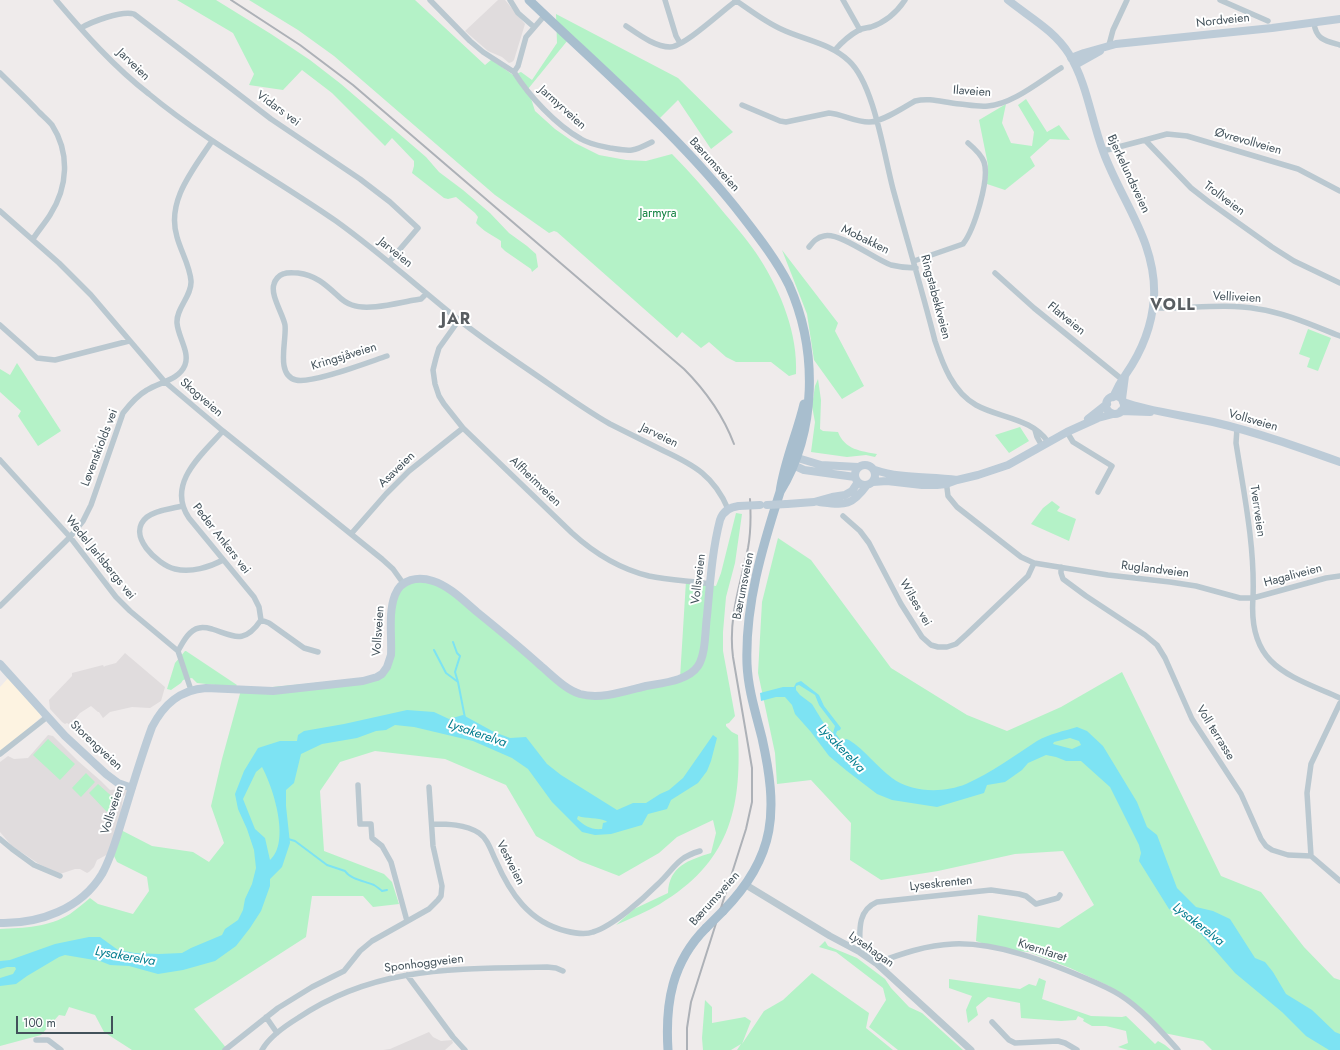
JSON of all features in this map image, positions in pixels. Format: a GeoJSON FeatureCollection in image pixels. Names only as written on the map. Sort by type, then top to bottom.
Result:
{"type":"FeatureCollection","features":[{"type":"Feature","properties":{"kind":"main road","name":"Bærumsveien"},"geometry":{"type":"LineString","coordinates":[[529,0],[674,138],[731,201],[765,246],[788,284],[804,329],[808,359],[808,389],[793,459],[782,481],[763,550],[750,613],[747,654],[750,686],[768,766],[771,792],[770,822],[767,838],[762,856],[754,873],[746,885],[706,928],[687,952],[675,976],[668,1008],[668,1050]]}},
{"type":"Feature","properties":{"kind":"main road","name":"Bjerkelundsveien"},"geometry":{"type":"LineString","coordinates":[[1011,2],[1050,32],[1061,43],[1073,62],[1083,88],[1102,151],[1140,227],[1148,248],[1154,289],[1153,308],[1148,331],[1144,342],[1112,397]]}},
{"type":"Feature","properties":{"kind":"main road","name":"Nordveien"},"geometry":{"type":"LineString","coordinates":[[1073,62],[1087,59],[1109,45],[1340,19]]}},
{"type":"Feature","properties":{"kind":"main road","name":"Bjerkelundsveien"},"geometry":{"type":"LineString","coordinates":[[1123,401],[1124,378]]}},
{"type":"Feature","properties":{"kind":"main road"},"geometry":{"type":"LineString","coordinates":[[1112,397],[1117,397],[1123,401],[1124,406],[1117,412],[1108,410],[1106,404],[1112,397]]}},
{"type":"Feature","properties":{"kind":"main road","name":"Vollsveien"},"geometry":{"type":"LineString","coordinates":[[1123,401],[1156,411],[1238,428],[1290,444],[1340,462]]}},
{"type":"Feature","properties":{"kind":"main road","name":"Vollsveien"},"geometry":{"type":"LineString","coordinates":[[1069,431],[1106,404]]}},
{"type":"Feature","properties":{"kind":"main road","name":"Vollsveien"},"geometry":{"type":"LineString","coordinates":[[870,484],[887,481],[922,485],[957,480],[993,471],[1008,465],[1069,431],[1098,418],[1117,412],[1156,411]]}},
{"type":"Feature","properties":{"kind":"main road"},"geometry":{"type":"LineString","coordinates":[[728,509],[739,506],[814,502],[837,504],[850,502],[859,496],[876,476],[875,470],[870,465],[866,464],[858,467],[821,465],[793,459]]}},
{"type":"Feature","properties":{"kind":"main road"},"geometry":{"type":"LineString","coordinates":[[793,459],[804,470],[856,480],[860,484],[870,484]]}},
{"type":"Feature","properties":{"kind":"main road"},"geometry":{"type":"LineString","coordinates":[[814,502],[849,493],[856,480],[855,474],[858,467]]}},
{"type":"Feature","properties":{"kind":"main road","name":"Vollsveien"},"geometry":{"type":"LineString","coordinates":[[875,470],[891,474],[946,481]]}},
{"type":"Feature","properties":{"kind":"main road","name":"Vollsveien"},"geometry":{"type":"LineString","coordinates":[[0,922],[30,921],[56,913],[79,900],[90,890],[102,874],[108,861],[148,737],[156,719],[171,700],[191,690],[206,688],[273,691],[363,681],[378,677],[390,662],[392,606],[395,594],[403,583],[408,580],[424,578],[446,587],[563,684],[576,692],[594,696],[620,692],[687,675],[694,670],[699,663],[703,652],[718,526],[721,516],[728,509]]}},
{"type":"Feature","properties":{"kind":"main road","name":"Storengveien"},"geometry":{"type":"LineString","coordinates":[[0,664],[47,717],[112,779],[132,788]]}},
{"type":"Feature","properties":{"kind":"street","name":"Jarveien"},"geometry":{"type":"LineString","coordinates":[[56,0],[123,72],[174,114],[212,141],[336,222],[389,262],[459,320],[585,409],[609,423],[684,460],[701,471],[717,488],[728,509]]}},
{"type":"Feature","properties":{"kind":"street","name":"Jarmyrveien"},"geometry":{"type":"LineString","coordinates":[[430,0],[478,48],[514,72],[523,86],[543,108],[565,129],[582,140],[602,146],[624,150],[632,150],[652,142]]}},
{"type":"Feature","properties":{"kind":"street"},"geometry":{"type":"LineString","coordinates":[[510,0],[518,13],[534,28]]}},
{"type":"Feature","properties":{"kind":"street"},"geometry":{"type":"LineString","coordinates":[[665,0],[676,36],[680,43]]}},
{"type":"Feature","properties":{"kind":"street"},"geometry":{"type":"LineString","coordinates":[[626,26],[657,44],[669,47],[676,46],[689,38],[735,0]]}},
{"type":"Feature","properties":{"kind":"street","name":"Ringstabekkveien"},"geometry":{"type":"LineString","coordinates":[[735,0],[772,24],[834,50],[850,61],[860,73],[866,86],[941,358],[947,372],[965,398],[976,405],[1023,423],[1043,434],[1045,444]]}},
{"type":"Feature","properties":{"kind":"street"},"geometry":{"type":"LineString","coordinates":[[843,0],[860,30]]}},
{"type":"Feature","properties":{"kind":"street"},"geometry":{"type":"LineString","coordinates":[[834,50],[847,38],[860,30],[884,21],[900,8],[906,0]]}},
{"type":"Feature","properties":{"kind":"street"},"geometry":{"type":"LineString","coordinates":[[1109,45],[1113,30],[1127,0]]}},
{"type":"Feature","properties":{"kind":"street"},"geometry":{"type":"LineString","coordinates":[[1220,0],[1268,21]]}},
{"type":"Feature","properties":{"kind":"street","name":"Vidars vei"},"geometry":{"type":"LineString","coordinates":[[81,28],[89,24],[131,13],[271,119],[360,179],[390,202],[418,228],[389,262]]}},
{"type":"Feature","properties":{"kind":"street"},"geometry":{"type":"LineString","coordinates":[[514,72],[518,66],[526,37],[545,15]]}},
{"type":"Feature","properties":{"kind":"street"},"geometry":{"type":"LineString","coordinates":[[1314,23],[1315,30],[1320,38],[1340,45]]}},
{"type":"Feature","properties":{"kind":"street","name":"Ilaveien"},"geometry":{"type":"LineString","coordinates":[[876,121],[921,99],[933,99],[979,106],[996,105],[1013,98],[1061,68]]}},
{"type":"Feature","properties":{"kind":"street"},"geometry":{"type":"LineString","coordinates":[[0,73],[51,124],[60,139],[65,158],[63,188],[50,215],[32,240]]}},
{"type":"Feature","properties":{"kind":"street"},"geometry":{"type":"LineString","coordinates":[[742,104],[780,121],[786,122],[829,114],[836,114],[863,121],[876,121]]}},
{"type":"Feature","properties":{"kind":"street","name":"Øvrevollveien"},"geometry":{"type":"LineString","coordinates":[[1145,140],[1167,134],[1187,136],[1298,169],[1340,191]]}},
{"type":"Feature","properties":{"kind":"street"},"geometry":{"type":"LineString","coordinates":[[1102,151],[1145,140]]}},
{"type":"Feature","properties":{"kind":"street","name":"Trollveien"},"geometry":{"type":"LineString","coordinates":[[1145,140],[1190,188],[1266,243],[1294,261],[1340,284]]}},
{"type":"Feature","properties":{"kind":"street","name":"Løvenskiolds vei"},"geometry":{"type":"LineString","coordinates":[[0,606],[70,537],[83,521],[92,505],[124,413],[129,406],[142,393],[176,376],[185,364],[186,358],[178,333],[177,316],[190,290],[191,283],[190,274],[175,231],[173,221],[174,210],[185,182],[212,141]]}},
{"type":"Feature","properties":{"kind":"street"},"geometry":{"type":"LineString","coordinates":[[914,261],[963,244],[967,239],[972,228],[986,178],[984,163],[980,154],[968,143]]}},
{"type":"Feature","properties":{"kind":"street","name":"Skogveien"},"geometry":{"type":"LineString","coordinates":[[0,211],[59,263],[91,295],[165,382],[393,569],[403,583]]}},
{"type":"Feature","properties":{"kind":"street","name":"Mobakken"},"geometry":{"type":"LineString","coordinates":[[809,247],[817,238],[830,235],[890,264],[907,268],[916,268]]}},
{"type":"Feature","properties":{"kind":"street","name":"Kringsjåveien"},"geometry":{"type":"LineString","coordinates":[[387,356],[316,378],[296,380],[289,376],[283,360],[286,329],[273,285],[277,278],[281,274],[289,272],[316,277],[344,301],[350,305],[358,307],[370,307],[421,299],[426,294]]}},
{"type":"Feature","properties":{"kind":"street","name":"Flatveien"},"geometry":{"type":"LineString","coordinates":[[995,273],[1034,308],[1124,378]]}},
{"type":"Feature","properties":{"kind":"street","name":"Velliveien"},"geometry":{"type":"LineString","coordinates":[[1153,308],[1238,306],[1256,308],[1279,314],[1340,336]]}},
{"type":"Feature","properties":{"kind":"street","name":"Alfheimveien"},"geometry":{"type":"LineString","coordinates":[[459,320],[439,348],[434,370],[435,384],[439,396],[463,428],[587,547],[601,556],[648,576],[710,584]]}},
{"type":"Feature","properties":{"kind":"street"},"geometry":{"type":"LineString","coordinates":[[0,325],[37,358],[55,360],[129,341]]}},
{"type":"Feature","properties":{"kind":"street","name":"Asaveien"},"geometry":{"type":"LineString","coordinates":[[351,534],[386,494],[409,471],[463,428]]}},
{"type":"Feature","properties":{"kind":"street","name":"Tverrveien"},"geometry":{"type":"LineString","coordinates":[[1238,428],[1236,443],[1250,536],[1253,598]]}},
{"type":"Feature","properties":{"kind":"street","name":"Peder Ankers vei"},"geometry":{"type":"LineString","coordinates":[[223,431],[200,456],[186,477],[182,495],[182,506],[189,518],[254,597],[259,606],[261,620]]}},
{"type":"Feature","properties":{"kind":"street"},"geometry":{"type":"LineString","coordinates":[[1069,431],[1073,442],[1112,466],[1098,492]]}},
{"type":"Feature","properties":{"kind":"street","name":"Wedel Jarlsbergs vei"},"geometry":{"type":"LineString","coordinates":[[0,460],[70,537],[116,597],[130,611],[178,651]]}},
{"type":"Feature","properties":{"kind":"street","name":"Ruglandveien"},"geometry":{"type":"LineString","coordinates":[[946,481],[948,496],[957,507],[1021,557],[1034,563],[1108,575],[1196,586],[1240,598],[1253,598]]}},
{"type":"Feature","properties":{"kind":"street"},"geometry":{"type":"LineString","coordinates":[[182,506],[156,512],[144,520],[140,532],[141,540],[146,548],[154,558],[175,569],[199,569],[214,565],[224,560]]}},
{"type":"Feature","properties":{"kind":"street","name":"Wilses vei"},"geometry":{"type":"LineString","coordinates":[[843,516],[860,530],[869,543],[901,604],[922,637],[931,645],[947,647],[956,644],[1028,576],[1034,563]]}},
{"type":"Feature","properties":{"kind":"street","name":"Voll terrasse"},"geometry":{"type":"LineString","coordinates":[[1061,567],[1063,579],[1086,596],[1130,624],[1157,645],[1165,658],[1192,719],[1240,794],[1261,839],[1266,846],[1272,850],[1288,855],[1311,856]]}},
{"type":"Feature","properties":{"kind":"street","name":"Hagaliveien"},"geometry":{"type":"LineString","coordinates":[[1253,598],[1326,578],[1340,576]]}},
{"type":"Feature","properties":{"kind":"street"},"geometry":{"type":"LineString","coordinates":[[1253,598],[1252,610],[1259,644],[1264,654],[1273,664],[1294,678],[1340,698]]}},
{"type":"Feature","properties":{"kind":"street"},"geometry":{"type":"LineString","coordinates":[[191,690],[178,651],[183,641],[190,633],[200,628],[206,628],[234,637],[241,637],[248,634],[261,620],[269,622],[304,648],[318,652]]}},
{"type":"Feature","properties":{"kind":"street"},"geometry":{"type":"LineString","coordinates":[[1340,704],[1311,764],[1308,793],[1311,856],[1340,881]]}},
{"type":"Feature","properties":{"kind":"street"},"geometry":{"type":"LineString","coordinates":[[0,754],[47,717]]}},
{"type":"Feature","properties":{"kind":"street"},"geometry":{"type":"LineString","coordinates":[[358,785],[360,824],[371,824],[372,838],[382,846],[388,858],[407,920]]}},
{"type":"Feature","properties":{"kind":"street"},"geometry":{"type":"LineString","coordinates":[[225,1050],[266,1017],[297,996],[344,971],[364,946],[407,920],[429,909],[441,896],[442,886],[433,846],[429,787]]}},
{"type":"Feature","properties":{"kind":"street","name":"Vestveien"},"geometry":{"type":"LineString","coordinates":[[432,824],[460,826],[482,835],[488,843],[505,881],[522,905],[530,913],[552,926],[574,933],[593,932],[617,919],[659,883],[679,861],[689,854],[700,851]]}},
{"type":"Feature","properties":{"kind":"street"},"geometry":{"type":"LineString","coordinates":[[0,839],[34,865],[60,876]]}},
{"type":"Feature","properties":{"kind":"street","name":"Lysehagan"},"geometry":{"type":"LineString","coordinates":[[746,885],[830,936],[860,952],[876,964],[971,1050]]}},
{"type":"Feature","properties":{"kind":"street","name":"Lyseskrenten"},"geometry":{"type":"LineString","coordinates":[[860,952],[861,918],[870,905],[877,902],[991,890],[1026,896],[1036,904],[1058,898],[1060,895]]}},
{"type":"Feature","properties":{"kind":"street","name":"Kvernfaret"},"geometry":{"type":"LineString","coordinates":[[876,964],[901,954],[923,948],[953,944],[973,944],[1050,963],[1122,996],[1163,1032],[1178,1050]]}},
{"type":"Feature","properties":{"kind":"street","name":"Sponhoggveien"},"geometry":{"type":"LineString","coordinates":[[262,1050],[277,1033],[308,1011],[333,997],[382,980],[436,971],[487,968],[547,967],[564,971]]}},
{"type":"Feature","properties":{"kind":"street"},"geometry":{"type":"LineString","coordinates":[[407,975],[453,1037],[465,1050]]}},
{"type":"Feature","properties":{"kind":"street"},"geometry":{"type":"LineString","coordinates":[[266,1017],[277,1033]]}},
{"type":"Feature","properties":{"kind":"street"},"geometry":{"type":"LineString","coordinates":[[992,1022],[1009,1040],[1015,1043],[1058,1041],[1077,1050]]}},
{"type":"Feature","properties":{"kind":"street"},"geometry":{"type":"LineString","coordinates":[[36,1040],[48,1040],[61,1050]]}},
{"type":"Feature","properties":{"kind":"shaded area"},"geometry":{"type":"Polygon","coordinates":[[[498,0],[505,0],[525,24],[514,60],[509,63],[502,57],[488,51],[465,31],[498,0]]]}},
{"type":"Feature","properties":{"kind":"shaded area"},"geometry":{"type":"Polygon","coordinates":[[[125,653],[165,687],[161,701],[150,708],[132,707],[110,712],[103,718],[99,712],[91,706],[80,713],[70,725],[62,722],[50,709],[49,700],[72,676],[72,673],[103,665],[104,667],[116,663],[125,653]]]}},
{"type":"Feature","properties":{"kind":"shaded area"},"geometry":{"type":"Polygon","coordinates":[[[10,676],[37,705],[41,717],[23,734],[0,752],[0,687],[10,676]]]}},
{"type":"Feature","properties":{"kind":"shaded area"},"geometry":{"type":"Polygon","coordinates":[[[48,735],[53,736],[110,790],[132,788],[123,797],[119,829],[112,852],[97,860],[94,867],[87,873],[80,869],[75,869],[60,874],[39,864],[12,846],[0,832],[0,762],[8,756],[14,759],[28,758],[48,735]]]}},
{"type":"Feature","properties":{"kind":"shaded area"},"geometry":{"type":"Polygon","coordinates":[[[429,1032],[433,1037],[441,1041],[452,1040],[453,1043],[445,1050],[383,1050],[390,1049],[429,1032]]]}},
{"type":"Feature","properties":{"kind":"green space"},"geometry":{"type":"Polygon","coordinates":[[[177,0],[216,0],[310,60],[341,84],[426,157],[439,172],[463,190],[490,213],[509,233],[536,254],[538,267],[532,272],[531,269],[505,251],[501,247],[501,241],[479,226],[476,223],[478,217],[475,213],[456,197],[448,199],[444,198],[412,173],[414,161],[392,138],[385,146],[332,93],[302,70],[283,90],[249,85],[254,74],[233,33],[177,0]]]}},
{"type":"Feature","properties":{"kind":"green space","name":"Jarmyra"},"geometry":{"type":"Polygon","coordinates":[[[249,0],[415,0],[485,65],[492,60],[513,75],[521,72],[532,80],[557,43],[556,14],[678,78],[733,132],[711,149],[678,100],[660,118],[572,35],[528,89],[535,111],[555,129],[575,143],[599,155],[626,160],[646,161],[672,154],[686,168],[756,253],[775,285],[787,314],[791,329],[796,359],[796,374],[789,376],[771,362],[736,362],[726,357],[709,342],[701,348],[682,332],[677,338],[557,232],[554,231],[549,233],[495,195],[334,56],[298,30],[249,0]]]}},
{"type":"Feature","properties":{"kind":"green space"},"geometry":{"type":"Polygon","coordinates":[[[1026,99],[1047,132],[1059,125],[1070,140],[1050,139],[1030,157],[1035,166],[1005,190],[987,184],[988,165],[979,120],[1006,104],[1002,123],[1011,143],[1032,146],[1034,132],[1018,105],[1026,99]]]}},
{"type":"Feature","properties":{"kind":"green space"},"geometry":{"type":"Polygon","coordinates":[[[782,250],[838,323],[835,331],[864,386],[842,399],[814,360],[807,314],[782,250]]]}},
{"type":"Feature","properties":{"kind":"green space"},"geometry":{"type":"Polygon","coordinates":[[[1308,329],[1331,338],[1318,371],[1307,367],[1310,358],[1299,354],[1308,329]]]}},
{"type":"Feature","properties":{"kind":"green space"},"geometry":{"type":"Polygon","coordinates":[[[17,363],[61,431],[38,446],[18,416],[21,411],[0,392],[0,369],[10,375],[17,363]]]}},
{"type":"Feature","properties":{"kind":"green space"},"geometry":{"type":"Polygon","coordinates":[[[818,379],[821,400],[820,429],[823,431],[838,432],[841,438],[849,446],[854,449],[877,454],[875,457],[866,455],[847,457],[811,452],[815,422],[812,406],[815,386],[818,379]]]}},
{"type":"Feature","properties":{"kind":"green space"},"geometry":{"type":"Polygon","coordinates":[[[1020,427],[1029,441],[1009,453],[995,435],[1020,427]]]}},
{"type":"Feature","properties":{"kind":"green space"},"geometry":{"type":"Polygon","coordinates":[[[1052,501],[1060,507],[1057,511],[1076,519],[1069,541],[1031,524],[1043,508],[1052,501]]]}},
{"type":"Feature","properties":{"kind":"green space"},"geometry":{"type":"Polygon","coordinates":[[[736,513],[742,514],[735,563],[726,597],[723,651],[735,716],[729,723],[726,724],[726,726],[738,735],[739,762],[737,788],[733,811],[726,833],[716,853],[701,871],[683,888],[660,904],[616,925],[634,909],[668,893],[669,884],[676,870],[695,858],[711,853],[716,833],[713,820],[677,837],[659,853],[619,876],[580,861],[536,836],[506,785],[445,759],[375,751],[340,762],[320,791],[324,851],[384,874],[392,882],[399,904],[373,907],[363,896],[312,896],[306,937],[194,1009],[228,1050],[132,1050],[104,1032],[95,1015],[69,1007],[65,1016],[59,1015],[41,1035],[0,1046],[0,929],[27,927],[54,922],[70,914],[90,898],[98,904],[133,914],[149,891],[147,877],[117,862],[112,852],[119,829],[152,846],[193,852],[209,862],[224,843],[211,806],[241,690],[377,677],[390,662],[395,594],[409,580],[441,584],[571,690],[594,696],[680,678],[686,581],[716,586],[721,573],[736,513]]]}},
{"type":"Feature","properties":{"kind":"green space"},"geometry":{"type":"Polygon","coordinates":[[[778,538],[811,560],[891,668],[967,715],[1007,731],[1061,707],[1122,672],[1221,876],[1261,892],[1304,947],[1334,978],[1340,980],[1340,1050],[1212,1050],[1203,1041],[1164,1033],[1109,986],[1070,968],[1029,952],[1001,950],[976,941],[978,915],[1059,928],[1094,905],[1063,851],[1015,854],[938,871],[881,880],[850,860],[851,823],[811,780],[777,784],[775,753],[758,673],[762,602],[778,538]]]}},
{"type":"Feature","properties":{"kind":"green space"},"geometry":{"type":"Polygon","coordinates":[[[185,651],[237,685],[235,687],[197,683],[192,678],[183,680],[171,690],[167,689],[175,663],[185,651]]]}},
{"type":"Feature","properties":{"kind":"green space"},"geometry":{"type":"Polygon","coordinates":[[[48,739],[75,764],[60,780],[33,755],[48,739]]]}},
{"type":"Feature","properties":{"kind":"green space"},"geometry":{"type":"Polygon","coordinates":[[[86,773],[95,782],[81,797],[72,788],[86,773]]]}},
{"type":"Feature","properties":{"kind":"green space"},"geometry":{"type":"Polygon","coordinates":[[[98,784],[117,801],[107,812],[89,793],[98,784]]]}},
{"type":"Feature","properties":{"kind":"green space"},"geometry":{"type":"Polygon","coordinates":[[[825,941],[828,946],[857,958],[885,979],[891,988],[909,1007],[922,1013],[963,1050],[898,1050],[869,1027],[886,1000],[883,988],[836,952],[819,947],[825,941]]]}},
{"type":"Feature","properties":{"kind":"green space"},"geometry":{"type":"Polygon","coordinates":[[[812,973],[869,1013],[866,1028],[893,1050],[737,1050],[741,1044],[731,1050],[703,1050],[702,1038],[705,1000],[712,1007],[712,1023],[745,1017],[751,1021],[742,1044],[764,1011],[783,1000],[812,973]]]}},
{"type":"Feature","properties":{"kind":"green space"},"geometry":{"type":"Polygon","coordinates":[[[1039,978],[1046,981],[1042,999],[1091,1016],[1126,1016],[1155,1044],[1158,1041],[1171,1050],[1128,1050],[1118,1047],[1128,1043],[1126,1031],[1106,1026],[1092,1026],[1078,1016],[1076,1020],[1061,1021],[1021,1018],[1020,1003],[988,997],[976,1007],[978,1015],[968,1023],[966,1010],[972,996],[949,988],[949,979],[1020,989],[1029,984],[1036,986],[1039,978]]]}},
{"type":"Feature","properties":{"kind":"water","name":"Lysakerelva"},"geometry":{"type":"Polygon","coordinates":[[[801,681],[819,695],[824,706],[841,728],[836,734],[842,742],[846,739],[849,740],[892,778],[909,787],[918,789],[948,789],[966,784],[993,770],[1046,736],[1077,727],[1087,731],[1103,746],[1137,802],[1147,827],[1157,835],[1177,888],[1196,907],[1213,911],[1230,919],[1255,958],[1265,962],[1273,972],[1286,994],[1312,1010],[1335,1032],[1340,1034],[1340,1050],[1329,1050],[1306,1036],[1282,1012],[1235,973],[1201,934],[1187,921],[1169,909],[1139,861],[1141,853],[1139,845],[1110,787],[1081,761],[1066,761],[1046,755],[1028,763],[1022,770],[1005,782],[987,785],[984,793],[937,807],[892,800],[877,794],[829,756],[795,714],[792,705],[785,697],[776,697],[761,701],[760,693],[783,687],[794,687],[796,683],[801,681]],[[799,685],[796,686],[796,690],[812,704],[823,722],[833,733],[835,726],[819,705],[815,695],[799,685]],[[1070,738],[1054,742],[1053,744],[1072,749],[1081,745],[1079,741],[1070,738]]]}},
{"type":"Feature","properties":{"kind":"water","name":"Lysakerelva"},"geometry":{"type":"Polygon","coordinates":[[[407,710],[434,712],[449,719],[463,715],[494,732],[510,738],[526,737],[547,764],[561,775],[617,810],[633,803],[646,803],[669,790],[683,778],[713,735],[717,738],[707,771],[698,783],[671,800],[667,809],[648,814],[642,825],[611,834],[595,835],[582,832],[552,802],[528,769],[512,758],[473,741],[414,727],[395,725],[386,730],[376,731],[357,738],[322,744],[301,754],[294,783],[286,790],[286,806],[290,843],[282,867],[270,879],[270,886],[261,911],[236,946],[215,961],[183,970],[158,974],[129,966],[110,965],[100,961],[65,955],[59,957],[16,984],[0,986],[0,978],[13,974],[16,969],[15,967],[7,967],[0,969],[0,961],[10,960],[55,944],[89,937],[100,937],[118,950],[135,953],[182,953],[222,935],[225,929],[238,920],[252,884],[256,868],[254,850],[238,809],[235,794],[244,771],[258,748],[280,741],[297,741],[298,735],[304,731],[407,710]],[[262,767],[256,772],[243,799],[255,829],[265,838],[270,860],[276,852],[280,828],[275,800],[262,767]],[[578,816],[577,819],[586,826],[595,829],[602,829],[603,823],[607,822],[599,819],[578,816]]]}},
{"type":"Feature","properties":{"kind":"waterway"},"geometry":{"type":"LineString","coordinates":[[453,642],[457,653],[460,656],[455,672],[458,682]]}},
{"type":"Feature","properties":{"kind":"waterway","name":"Lysakerelva"},"geometry":{"type":"LineString","coordinates":[[434,650],[446,673],[458,682],[465,718]]}},
{"type":"Feature","properties":{"kind":"waterway"},"geometry":{"type":"LineString","coordinates":[[288,839],[295,841],[327,865],[345,871],[358,880],[374,885],[382,891],[387,890]]}},
{"type":"Feature","properties":{"kind":"railway"},"geometry":{"type":"LineString","coordinates":[[231,0],[300,45],[353,85],[684,369],[700,386],[713,404],[725,423],[734,444]]}},
{"type":"Feature","properties":{"kind":"railway"},"geometry":{"type":"LineString","coordinates":[[687,1050],[687,1028],[691,1002],[746,829],[752,802],[752,768],[733,657],[732,643],[733,615],[749,542],[750,499]]}},
{"type":"Feature","properties":{"kind":"district","name":"VOLL"},"geometry":{"type":"Point","coordinates":[1173,306]}},
{"type":"Feature","properties":{"kind":"district","name":"JAR"},"geometry":{"type":"Point","coordinates":[456,320]}}]}
